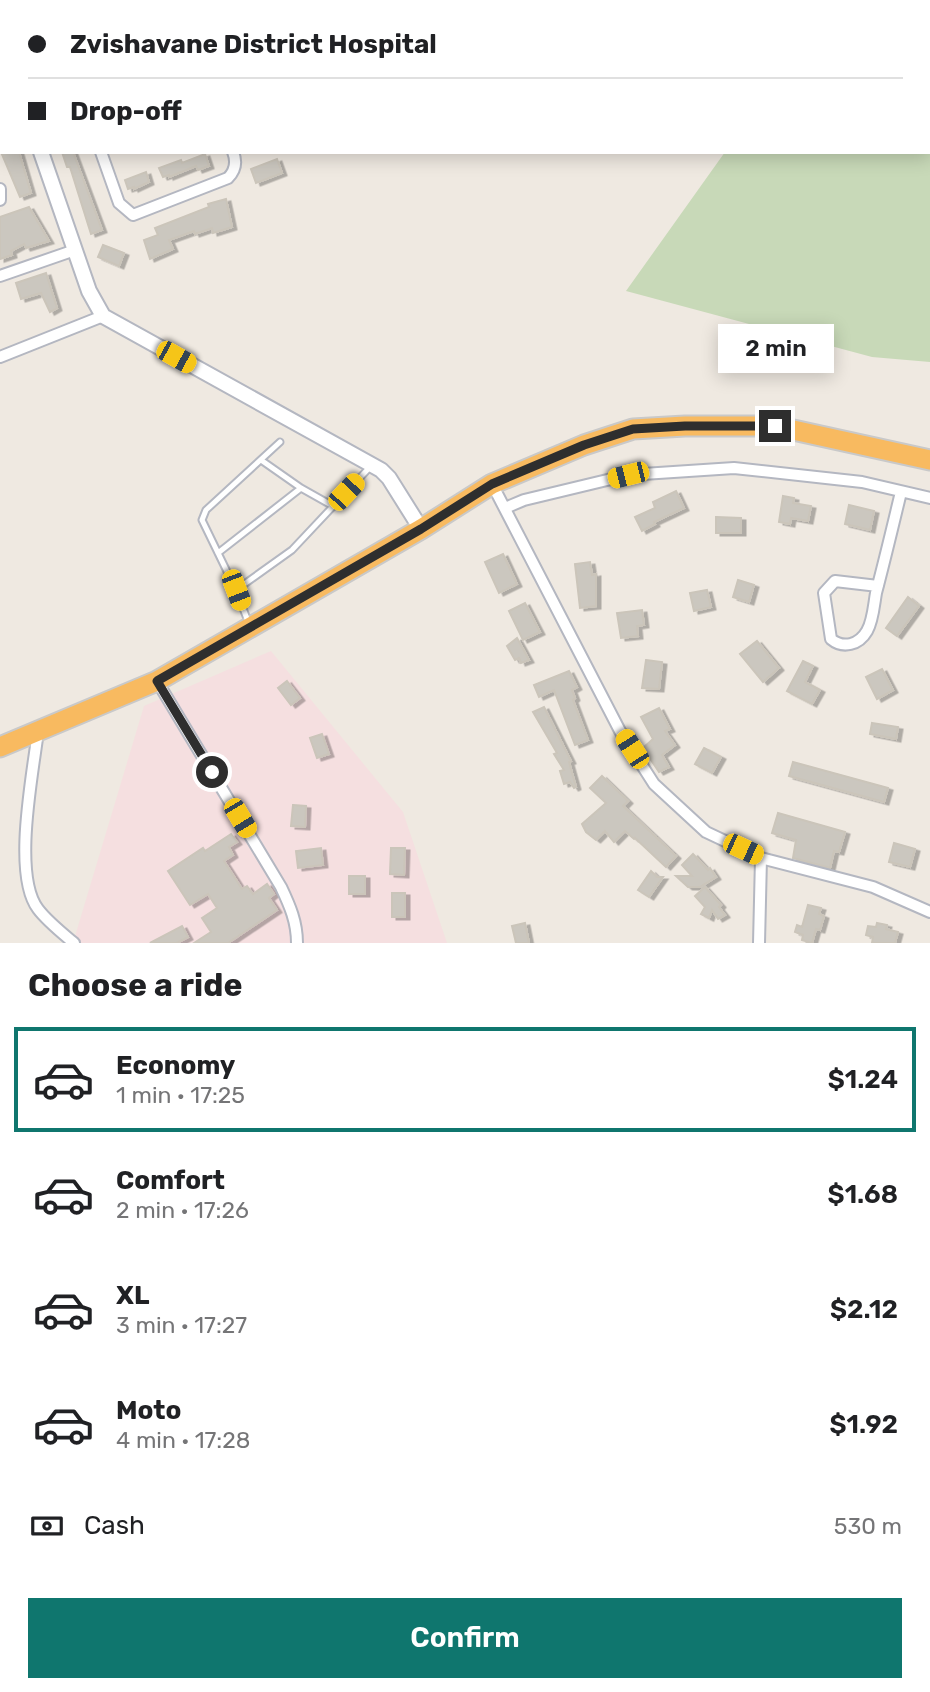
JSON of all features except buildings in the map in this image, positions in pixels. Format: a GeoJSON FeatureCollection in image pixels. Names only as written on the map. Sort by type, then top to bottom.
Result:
{"type":"FeatureCollection","features":[{"type":"Feature","properties":{"kind":"highway"},"geometry":{"type":"LineString","coordinates":[[0,747],[157,681],[421,529],[492,484],[584,445],[633,429],[775,426],[930,460]]}},
{"type":"Feature","properties":{"kind":"street"},"geometry":{"type":"LineString","coordinates":[[42,154],[89,290],[103,316],[372,465],[389,478],[421,529]]}},
{"type":"Feature","properties":{"kind":"street"},"geometry":{"type":"LineString","coordinates":[[102,154],[118,203],[133,215],[228,178],[234,172],[234,154]]}},
{"type":"Feature","properties":{"kind":"street"},"geometry":{"type":"LineString","coordinates":[[0,189],[0,200]]}},
{"type":"Feature","properties":{"kind":"street"},"geometry":{"type":"LineString","coordinates":[[0,276],[75,250]]}},
{"type":"Feature","properties":{"kind":"street"},"geometry":{"type":"LineString","coordinates":[[0,357],[103,316]]}},
{"type":"Feature","properties":{"kind":"street"},"geometry":{"type":"LineString","coordinates":[[505,508],[524,500],[628,475],[734,468],[862,482],[930,498]]}},
{"type":"Feature","properties":{"kind":"street"},"geometry":{"type":"LineString","coordinates":[[492,484],[620,731],[654,784],[706,832],[761,858],[873,887],[930,912]]}},
{"type":"Feature","properties":{"kind":"street"},"geometry":{"type":"LineString","coordinates":[[878,586],[835,580],[829,586],[824,593],[831,639],[846,646],[857,641],[867,631],[901,492]]}},
{"type":"Feature","properties":{"kind":"street"},"geometry":{"type":"LineString","coordinates":[[157,681],[281,887],[291,906],[297,928],[297,943]]}},
{"type":"Feature","properties":{"kind":"street"},"geometry":{"type":"LineString","coordinates":[[38,731],[24,851],[27,876],[36,908],[74,943]]}},
{"type":"Feature","properties":{"kind":"street"},"geometry":{"type":"LineString","coordinates":[[759,943],[761,858]]}},
{"type":"Feature","properties":{"kind":"lane"},"geometry":{"type":"LineString","coordinates":[[251,627],[202,520],[206,510],[280,442]]}},
{"type":"Feature","properties":{"kind":"lane"},"geometry":{"type":"LineString","coordinates":[[261,460],[333,506]]}},
{"type":"Feature","properties":{"kind":"lane"},"geometry":{"type":"LineString","coordinates":[[236,590],[292,550],[372,465]]}},
{"type":"Feature","properties":{"kind":"lane"},"geometry":{"type":"LineString","coordinates":[[218,553],[301,488]]}},
{"type":"Feature","properties":{"kind":"shaded area"},"geometry":{"type":"Polygon","coordinates":[[[271,651],[403,812],[447,943],[73,943],[144,706],[271,651]]]}},
{"type":"Feature","properties":{"kind":"green space"},"geometry":{"type":"Polygon","coordinates":[[[724,154],[930,154],[930,362],[872,357],[626,291],[724,154]]]}},
{"type":"Feature","properties":{"kind":"route"},"geometry":{"type":"LineString","coordinates":[[212,772],[157,681],[421,529],[492,484],[584,445],[633,429],[775,426]]}}]}
